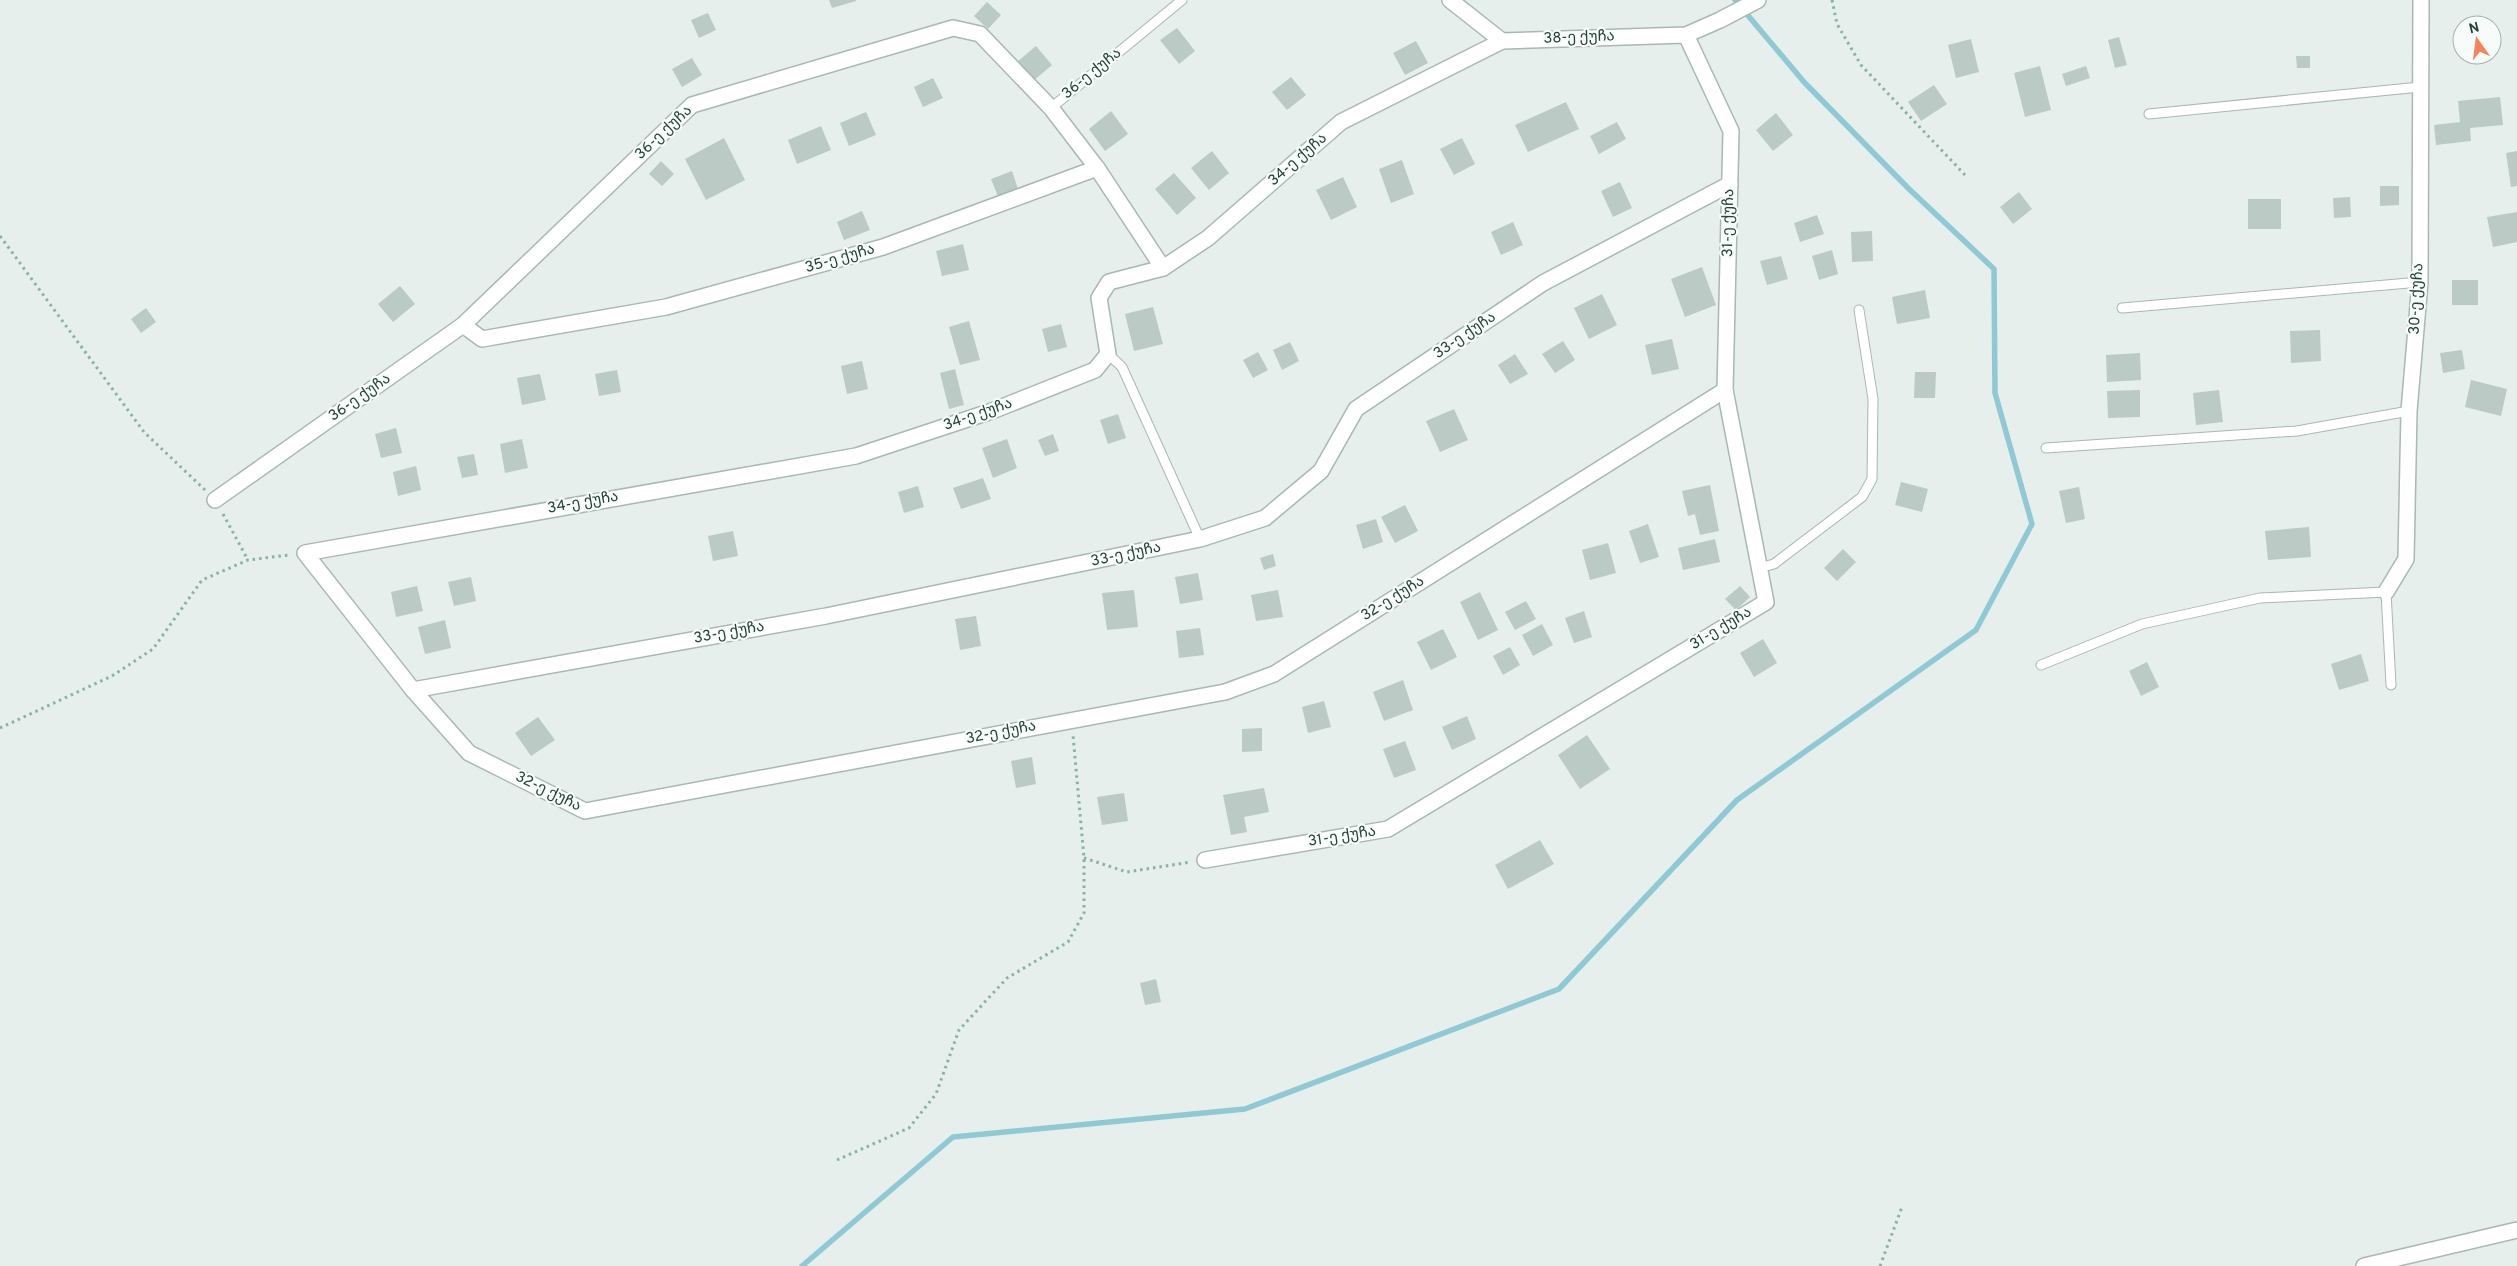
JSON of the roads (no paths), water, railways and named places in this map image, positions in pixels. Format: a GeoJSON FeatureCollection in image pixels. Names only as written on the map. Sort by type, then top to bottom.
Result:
{"type":"FeatureCollection","features":[{"type":"Feature","properties":{"kind":"street"},"geometry":{"type":"LineString","coordinates":[[1450,0],[1502,41]]}},
{"type":"Feature","properties":{"kind":"street","name":"38-ე ქუჩა"},"geometry":{"type":"LineString","coordinates":[[1502,41],[1686,35],[1758,0]]}},
{"type":"Feature","properties":{"kind":"street","name":"30-ე ქუჩა"},"geometry":{"type":"LineString","coordinates":[[2386,592],[2406,559],[2409,411],[2420,282],[2421,0]]}},
{"type":"Feature","properties":{"kind":"street","name":"36-ე ქუჩა"},"geometry":{"type":"LineString","coordinates":[[216,500],[463,325],[692,105],[953,28],[980,34],[1051,108]]}},
{"type":"Feature","properties":{"kind":"street","name":"31-ე ქუჩა"},"geometry":{"type":"LineString","coordinates":[[1205,860],[1388,829],[1766,602],[1725,390],[1731,131],[1686,35]]}},
{"type":"Feature","properties":{"kind":"street","name":"34-ე ქუჩა"},"geometry":{"type":"LineString","coordinates":[[304,553],[856,456],[992,411],[1095,370],[1108,354],[1099,298],[1109,282],[1163,268],[1208,238],[1341,122],[1502,41]]}},
{"type":"Feature","properties":{"kind":"street"},"geometry":{"type":"LineString","coordinates":[[1051,108],[1096,168],[1163,268]]}},
{"type":"Feature","properties":{"kind":"street","name":"35-ე ქუჩა"},"geometry":{"type":"LineString","coordinates":[[463,325],[482,339],[666,307],[883,246],[1096,168]]}},
{"type":"Feature","properties":{"kind":"street","name":"33-ე ქუჩა"},"geometry":{"type":"LineString","coordinates":[[413,690],[826,616],[1200,540],[1265,518],[1321,471],[1356,409],[1543,283],[1730,184]]}},
{"type":"Feature","properties":{"kind":"street","name":"32-ე ქუჩა"},"geometry":{"type":"LineString","coordinates":[[304,553],[413,690],[468,753],[585,811],[1225,692],[1274,674],[1725,390]]}},
{"type":"Feature","properties":{"kind":"street"},"geometry":{"type":"LineString","coordinates":[[2364,1266],[2517,1230]]}},
{"type":"Feature","properties":{"kind":"lane","name":"36-ე ქუჩა"},"geometry":{"type":"LineString","coordinates":[[1051,108],[1182,0]]}},
{"type":"Feature","properties":{"kind":"lane"},"geometry":{"type":"LineString","coordinates":[[2149,114],[2420,87]]}},
{"type":"Feature","properties":{"kind":"lane"},"geometry":{"type":"LineString","coordinates":[[2122,308],[2420,282]]}},
{"type":"Feature","properties":{"kind":"lane"},"geometry":{"type":"LineString","coordinates":[[1759,568],[1774,564],[1862,497],[1872,478],[1873,399],[1858,310]]}},
{"type":"Feature","properties":{"kind":"lane"},"geometry":{"type":"LineString","coordinates":[[1108,354],[1122,367],[1200,540]]}},
{"type":"Feature","properties":{"kind":"lane"},"geometry":{"type":"LineString","coordinates":[[2046,448],[2298,431],[2409,411]]}},
{"type":"Feature","properties":{"kind":"lane"},"geometry":{"type":"LineString","coordinates":[[2041,665],[2142,624],[2260,598],[2386,592],[2391,684]]}},
{"type":"Feature","properties":{"kind":"waterway"},"geometry":{"type":"LineString","coordinates":[[802,1266],[953,1137],[1245,1109],[1559,989],[1737,800],[1976,630],[2032,524],[1995,393],[1994,269],[1908,188],[1804,82],[1735,0]]}}]}
